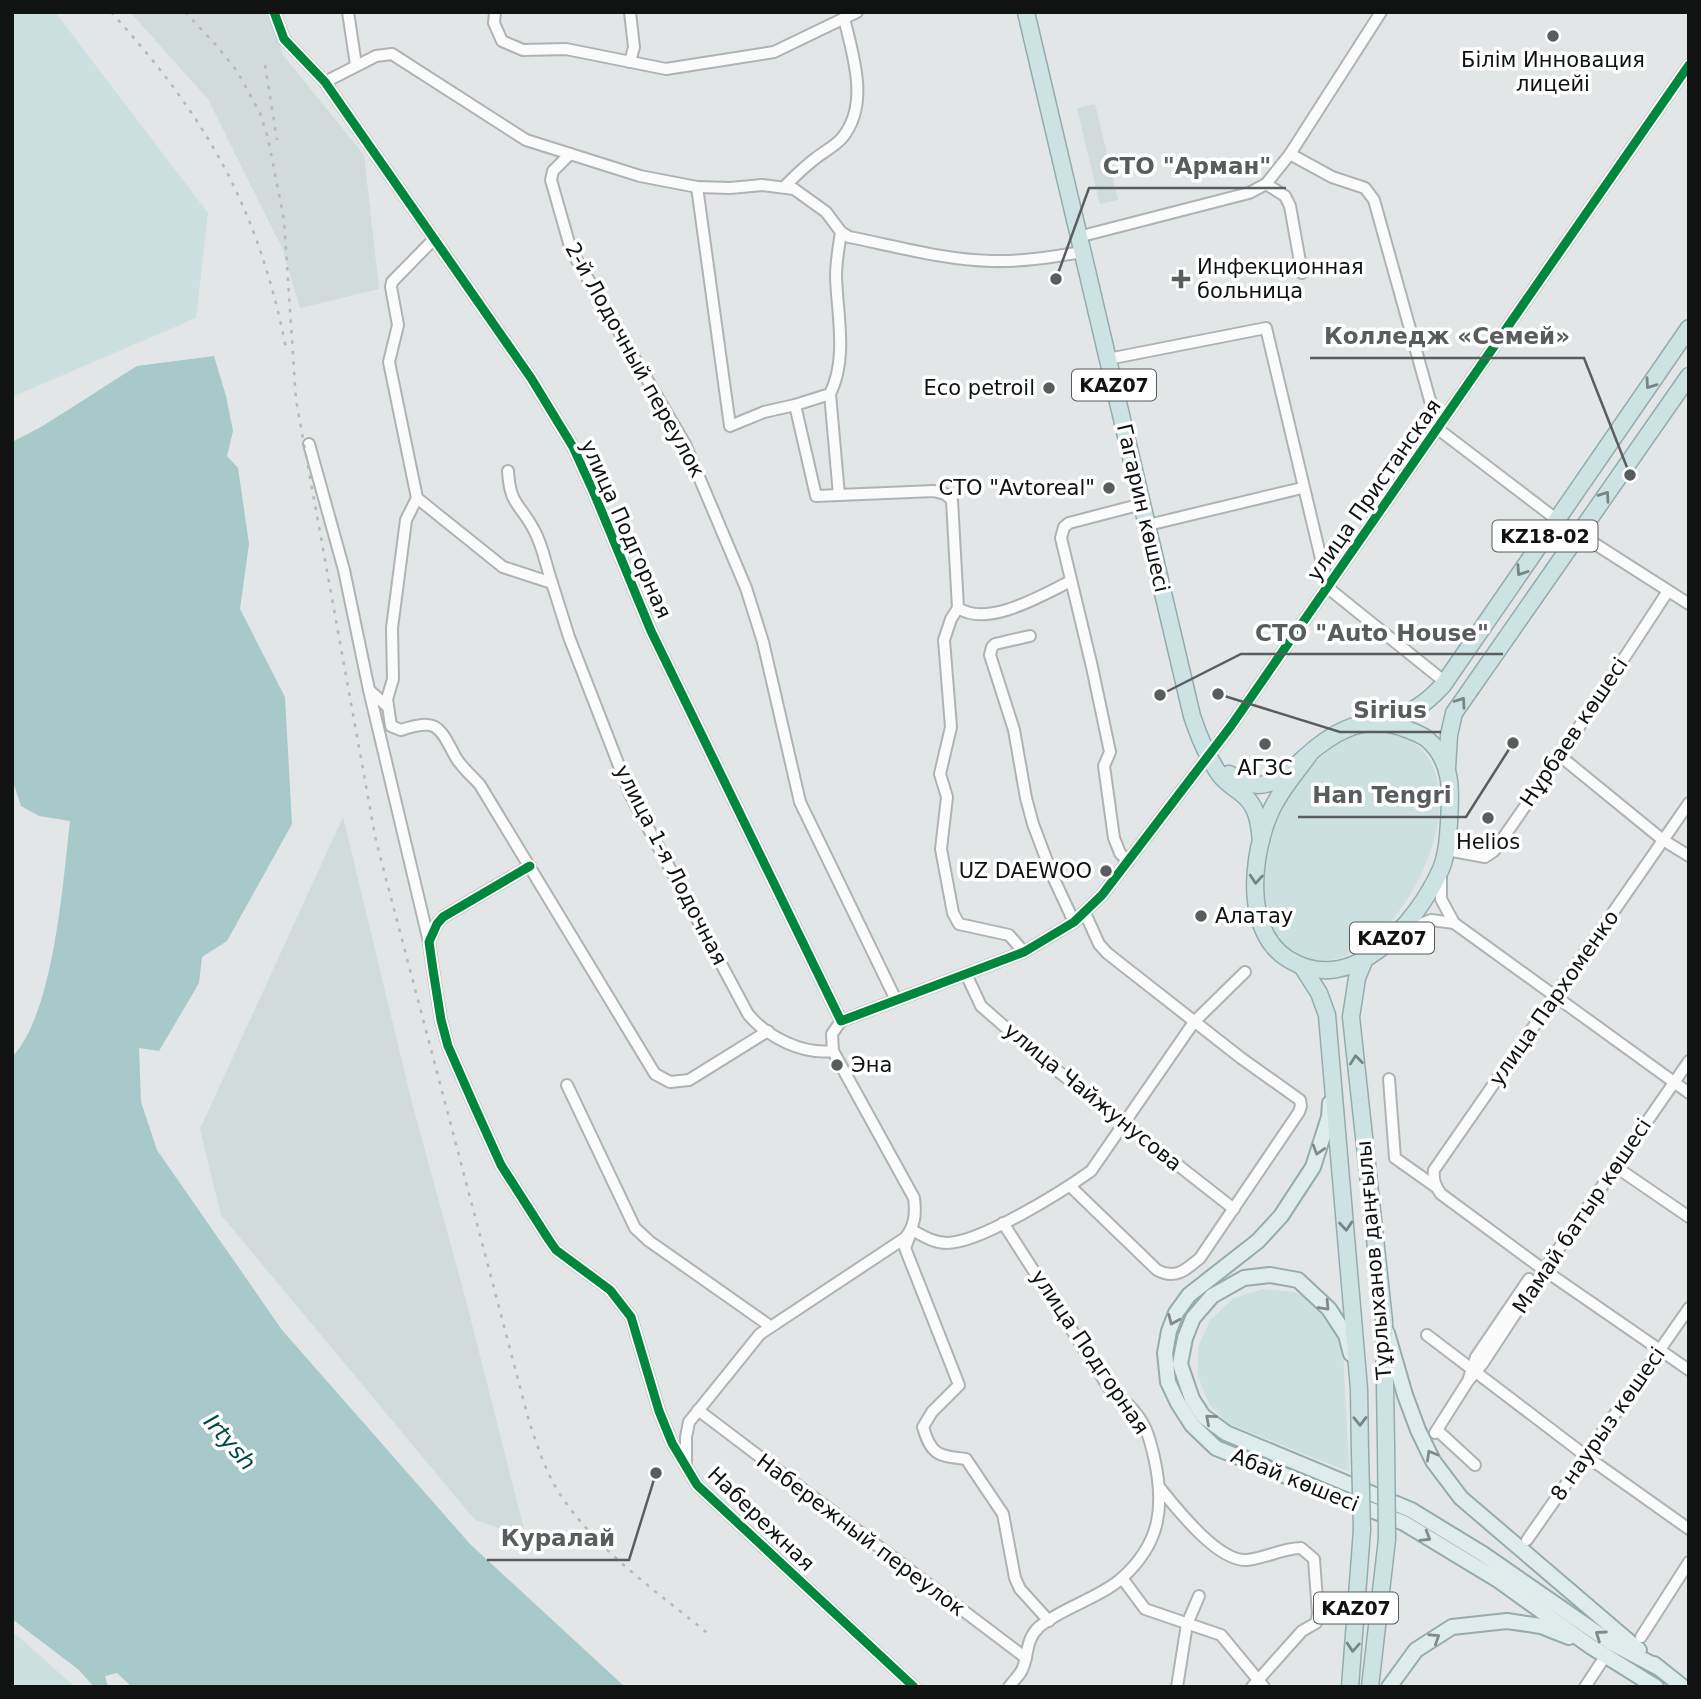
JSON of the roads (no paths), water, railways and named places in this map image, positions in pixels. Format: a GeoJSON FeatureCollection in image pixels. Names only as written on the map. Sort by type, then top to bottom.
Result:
{"type":"FeatureCollection","features":[{"type":"Feature","properties":{"kind":"highway","name":"Гагарин көшесі"},"geometry":{"type":"LineString","coordinates":[[1026,12],[1192,716],[1200,743],[1209,756]]}},
{"type":"Feature","properties":{"kind":"highway","name":"KZ18-02"},"geometry":{"type":"LineString","coordinates":[[1382,722],[1412,711],[1427,702],[1445,682],[1689,328]]}},
{"type":"Feature","properties":{"kind":"highway","name":"KZ18-02"},"geometry":{"type":"LineString","coordinates":[[1447,768],[1449,735],[1454,713],[1689,376]]}},
{"type":"Feature","properties":{"kind":"highway","name":"KAZ07"},"geometry":{"type":"LineString","coordinates":[[1209,756],[1228,773],[1246,783],[1258,785],[1278,780],[1311,751],[1332,736],[1357,724],[1382,722],[1415,732],[1429,741],[1447,768],[1452,787],[1447,850],[1421,907],[1394,937],[1364,961],[1334,970],[1303,968],[1276,952],[1259,922],[1255,885],[1261,841],[1268,817],[1311,751]]}},
{"type":"Feature","properties":{"kind":"highway","name":"KAZ07"},"geometry":{"type":"LineString","coordinates":[[1209,756],[1224,780],[1246,797],[1255,808],[1261,841]]}},
{"type":"Feature","properties":{"kind":"highway","name":"Тұрлыханов даңғылы"},"geometry":{"type":"LineString","coordinates":[[1364,961],[1357,978],[1351,1017],[1384,1321],[1387,1539],[1370,1687]]}},
{"type":"Feature","properties":{"kind":"highway","name":"Тұрлыханов даңғылы"},"geometry":{"type":"LineString","coordinates":[[1303,968],[1327,1014],[1359,1389],[1362,1530],[1350,1687]]}},
{"type":"Feature","properties":{"kind":"main road","name":"Абай көшесі"},"geometry":{"type":"LineString","coordinates":[[1332,1059],[1329,1117],[1313,1167],[1281,1216],[1258,1241],[1189,1296],[1175,1313],[1165,1353],[1168,1382],[1192,1425],[1216,1448],[1404,1523],[1499,1580],[1590,1646]]}},
{"type":"Feature","properties":{"kind":"main road","name":"Абай көшесі"},"geometry":{"type":"LineString","coordinates":[[1359,1389],[1346,1335],[1329,1309],[1298,1280],[1270,1275],[1244,1278],[1212,1296],[1193,1318],[1185,1338],[1180,1364],[1192,1399],[1203,1416],[1226,1433],[1411,1510],[1483,1554],[1610,1642],[1659,1668]]}},
{"type":"Feature","properties":{"kind":"main road"},"geometry":{"type":"LineString","coordinates":[[1384,1321],[1418,1430],[1433,1461],[1461,1498],[1683,1687]]}},
{"type":"Feature","properties":{"kind":"main road"},"geometry":{"type":"LineString","coordinates":[[1389,1687],[1416,1650],[1452,1627],[1507,1621],[1541,1626],[1590,1646],[1656,1687]]}},
{"type":"Feature","properties":{"kind":"street","name":"улица Подгорная"},"geometry":{"type":"LineString","coordinates":[[274,12],[284,40],[325,82],[531,378],[573,447],[651,631],[841,1021]]}},
{"type":"Feature","properties":{"kind":"street"},"geometry":{"type":"LineString","coordinates":[[348,12],[356,65]]}},
{"type":"Feature","properties":{"kind":"street"},"geometry":{"type":"LineString","coordinates":[[495,12],[497,33],[502,41],[512,47],[523,50],[566,49],[666,69],[774,52],[857,12]]}},
{"type":"Feature","properties":{"kind":"street"},"geometry":{"type":"LineString","coordinates":[[630,12],[634,47],[630,62]]}},
{"type":"Feature","properties":{"kind":"street"},"geometry":{"type":"LineString","coordinates":[[325,82],[356,65],[385,54],[400,57],[526,140],[640,176],[696,187],[783,187],[805,195],[826,212],[841,232],[849,237],[958,258],[991,261],[1034,260],[1249,193],[1266,184],[1290,154],[1381,12]]}},
{"type":"Feature","properties":{"kind":"street"},"geometry":{"type":"LineString","coordinates":[[783,187],[837,143],[844,135],[854,111],[858,99],[858,75],[844,18]]}},
{"type":"Feature","properties":{"kind":"street","name":"улица Пристанская"},"geometry":{"type":"LineString","coordinates":[[841,1021],[1024,952],[1085,913],[1128,862],[1209,756],[1689,65]]}},
{"type":"Feature","properties":{"kind":"street","name":"2-й Лодочный переулок"},"geometry":{"type":"LineString","coordinates":[[570,154],[554,171],[551,180],[571,250],[685,444],[746,588],[764,642],[800,802],[896,1000]]}},
{"type":"Feature","properties":{"kind":"street"},"geometry":{"type":"LineString","coordinates":[[1290,154],[1332,177],[1365,188],[1374,200],[1438,429],[1556,519],[1688,601]]}},
{"type":"Feature","properties":{"kind":"street"},"geometry":{"type":"LineString","coordinates":[[1266,184],[1286,196],[1302,274]]}},
{"type":"Feature","properties":{"kind":"street"},"geometry":{"type":"LineString","coordinates":[[696,187],[730,426],[764,412],[830,394]]}},
{"type":"Feature","properties":{"kind":"street"},"geometry":{"type":"LineString","coordinates":[[839,495],[830,394],[836,382],[840,361],[836,272],[841,232]]}},
{"type":"Feature","properties":{"kind":"street"},"geometry":{"type":"LineString","coordinates":[[434,239],[392,282],[391,287],[398,325],[389,362],[417,498],[406,520],[398,575],[392,628],[393,679],[387,699],[391,726],[401,730],[423,725],[441,730],[455,757],[480,785],[655,1074],[662,1079],[678,1083],[688,1080],[768,1031]]}},
{"type":"Feature","properties":{"kind":"street"},"geometry":{"type":"LineString","coordinates":[[1108,359],[1266,328],[1328,588],[1445,682]]}},
{"type":"Feature","properties":{"kind":"street"},"geometry":{"type":"LineString","coordinates":[[795,405],[816,496],[934,491],[945,494],[951,500],[958,608],[944,640],[951,727],[940,774],[947,797],[941,849],[953,913],[959,924],[1009,935],[1024,952]]}},
{"type":"Feature","properties":{"kind":"street","name":"Набережная"},"geometry":{"type":"LineString","coordinates":[[309,444],[344,570],[369,690],[429,942],[445,1033],[501,1165],[556,1250],[610,1290],[631,1317],[659,1411],[672,1443],[697,1485],[914,1687]]}},
{"type":"Feature","properties":{"kind":"street","name":"улица 1-я Лодочная"},"geometry":{"type":"LineString","coordinates":[[508,471],[509,489],[514,503],[535,531],[569,636],[630,794],[748,1014],[757,1026],[803,1049],[812,1052],[834,1051]]}},
{"type":"Feature","properties":{"kind":"street"},"geometry":{"type":"LineString","coordinates":[[1148,525],[1302,488]]}},
{"type":"Feature","properties":{"kind":"street"},"geometry":{"type":"LineString","coordinates":[[417,498],[503,566],[551,583]]}},
{"type":"Feature","properties":{"kind":"street"},"geometry":{"type":"LineString","coordinates":[[1128,862],[1120,853],[1114,838],[1104,766],[1110,752],[1061,538],[1064,527],[1069,523],[1142,504]]}},
{"type":"Feature","properties":{"kind":"street"},"geometry":{"type":"LineString","coordinates":[[958,608],[967,615],[976,616],[1023,605],[1071,580]]}},
{"type":"Feature","properties":{"kind":"street","name":"Нұрбаев көшесі"},"geometry":{"type":"LineString","coordinates":[[1447,850],[1485,858],[1494,851],[1668,590]]}},
{"type":"Feature","properties":{"kind":"street"},"geometry":{"type":"LineString","coordinates":[[1030,636],[995,644],[990,656],[1014,730],[1033,824],[1074,922]]}},
{"type":"Feature","properties":{"kind":"street"},"geometry":{"type":"LineString","coordinates":[[369,690],[388,707]]}},
{"type":"Feature","properties":{"kind":"street"},"geometry":{"type":"LineString","coordinates":[[1560,755],[1663,839],[1689,856]]}},
{"type":"Feature","properties":{"kind":"street","name":"улица Пархоменко"},"geometry":{"type":"LineString","coordinates":[[1438,1190],[1434,1170],[1689,803]]}},
{"type":"Feature","properties":{"kind":"street"},"geometry":{"type":"LineString","coordinates":[[429,942],[443,917],[530,866]]}},
{"type":"Feature","properties":{"kind":"street"},"geometry":{"type":"LineString","coordinates":[[1441,868],[1441,899],[1454,923],[1689,1093]]}},
{"type":"Feature","properties":{"kind":"street"},"geometry":{"type":"LineString","coordinates":[[1070,1186],[1157,1270],[1167,1276],[1179,1274],[1200,1258],[1299,1112],[1300,1100],[1194,1022],[1107,953],[1099,944],[1085,913]]}},
{"type":"Feature","properties":{"kind":"street"},"geometry":{"type":"LineString","coordinates":[[1394,937],[1412,926],[1432,920],[1454,923]]}},
{"type":"Feature","properties":{"kind":"street"},"geometry":{"type":"LineString","coordinates":[[912,1230],[932,1241],[955,1243],[985,1233],[1070,1186],[1091,1171],[1194,1022],[1245,972]]}},
{"type":"Feature","properties":{"kind":"street","name":"улица Чайжунусова"},"geometry":{"type":"LineString","coordinates":[[966,974],[981,1006],[1036,1054],[1234,1209]]}},
{"type":"Feature","properties":{"kind":"street"},"geometry":{"type":"LineString","coordinates":[[841,1021],[832,1034],[834,1051],[914,1198],[915,1217],[905,1248],[960,1385],[932,1412],[923,1427],[928,1445],[940,1456],[966,1459],[1003,1514],[1015,1578],[1020,1589],[1049,1621]]}},
{"type":"Feature","properties":{"kind":"street","name":"Мамай батыр көшесі"},"geometry":{"type":"LineString","coordinates":[[1475,1465],[1436,1432],[1541,1268],[1672,1081],[1689,1061]]}},
{"type":"Feature","properties":{"kind":"street"},"geometry":{"type":"LineString","coordinates":[[1389,1079],[1395,1157],[1541,1268],[1689,1370]]}},
{"type":"Feature","properties":{"kind":"street","name":"Мамай батыр көшесі"},"geometry":{"type":"LineString","coordinates":[[1541,1268],[1616,1167],[1672,1081]]}},
{"type":"Feature","properties":{"kind":"street"},"geometry":{"type":"LineString","coordinates":[[567,1085],[635,1228],[649,1241],[770,1326]]}},
{"type":"Feature","properties":{"kind":"street"},"geometry":{"type":"LineString","coordinates":[[1616,1167],[1689,1217]]}},
{"type":"Feature","properties":{"kind":"street","name":"улица Подгорная"},"geometry":{"type":"LineString","coordinates":[[1003,1223],[1109,1388],[1131,1407],[1142,1421],[1160,1488]]}},
{"type":"Feature","properties":{"kind":"street"},"geometry":{"type":"LineString","coordinates":[[686,1468],[686,1437],[690,1422],[760,1334],[905,1238],[912,1230]]}},
{"type":"Feature","properties":{"kind":"street","name":"8 наурыз көшесі"},"geometry":{"type":"LineString","coordinates":[[1527,1540],[1689,1308]]}},
{"type":"Feature","properties":{"kind":"street"},"geometry":{"type":"LineString","coordinates":[[1427,1335],[1586,1456],[1689,1529]]}},
{"type":"Feature","properties":{"kind":"street","name":"Набережный переулок"},"geometry":{"type":"LineString","coordinates":[[698,1410],[1026,1658]]}},
{"type":"Feature","properties":{"kind":"street"},"geometry":{"type":"LineString","coordinates":[[1009,1687],[1021,1673],[1029,1640],[1038,1628],[1090,1600],[1122,1578],[1153,1538],[1159,1522],[1160,1488]]}},
{"type":"Feature","properties":{"kind":"street"},"geometry":{"type":"LineString","coordinates":[[1122,1578],[1145,1609],[1221,1635],[1258,1684],[1302,1631],[1316,1623],[1318,1614],[1314,1559],[1301,1548],[1291,1548],[1246,1560],[1235,1558],[1196,1532],[1160,1488]]}},
{"type":"Feature","properties":{"kind":"street"},"geometry":{"type":"LineString","coordinates":[[1642,1637],[1689,1562]]}},
{"type":"Feature","properties":{"kind":"street"},"geometry":{"type":"LineString","coordinates":[[1177,1687],[1187,1624],[1199,1596]]}},
{"type":"Feature","properties":{"kind":"street"},"geometry":{"type":"LineString","coordinates":[[1586,1687],[1606,1655]]}},
{"type":"Feature","properties":{"kind":"water","name":"Irtysh"},"geometry":{"type":"Polygon","coordinates":[[[214,356],[233,431],[227,456],[238,468],[249,544],[240,609],[285,697],[292,824],[227,941],[202,957],[199,983],[159,1051],[139,1048],[141,1102],[157,1150],[282,1330],[470,1544],[625,1687],[132,1687],[117,1673],[105,1676],[108,1687],[94,1687],[79,1670],[12,1619],[12,1057],[26,1037],[47,979],[60,911],[70,821],[39,816],[21,806],[12,779],[12,442],[41,427],[137,366],[214,356]]]}},
{"type":"Feature","properties":{"kind":"railway"},"geometry":{"type":"LineString","coordinates":[[111,12],[175,89],[224,167],[244,208],[260,251],[286,348]]}},
{"type":"Feature","properties":{"kind":"railway"},"geometry":{"type":"LineString","coordinates":[[185,12],[237,71],[260,113],[268,138],[284,220],[296,400],[376,841],[529,1421],[549,1475],[573,1513],[629,1570],[711,1636]]}},
{"type":"Feature","properties":{"kind":"railway"},"geometry":{"type":"LineString","coordinates":[[265,65],[277,140]]}},
{"type":"Feature","properties":{"kind":"place","name":"Білім Инновация лицейі"},"geometry":{"type":"Point","coordinates":[1553,36]}},
{"type":"Feature","properties":{"kind":"place","name":"СТО \"Арман\""},"geometry":{"type":"Point","coordinates":[1056,279]}},
{"type":"Feature","properties":{"kind":"place","name":"Инфекционная больница"},"geometry":{"type":"Point","coordinates":[1181,279]}},
{"type":"Feature","properties":{"kind":"place","name":"Eco petroil"},"geometry":{"type":"Point","coordinates":[1049,388]}},
{"type":"Feature","properties":{"kind":"place","name":"Колледж «Семей»"},"geometry":{"type":"Point","coordinates":[1630,475]}},
{"type":"Feature","properties":{"kind":"place","name":"СТО \"Avtoreal\""},"geometry":{"type":"Point","coordinates":[1109,488]}},
{"type":"Feature","properties":{"kind":"place","name":"Sirius"},"geometry":{"type":"Point","coordinates":[1218,694]}},
{"type":"Feature","properties":{"kind":"place","name":"СТО \"Auto House\""},"geometry":{"type":"Point","coordinates":[1160,695]}},
{"type":"Feature","properties":{"kind":"place","name":"Han Tengri"},"geometry":{"type":"Point","coordinates":[1513,743]}},
{"type":"Feature","properties":{"kind":"place","name":"АГЗС"},"geometry":{"type":"Point","coordinates":[1265,744]}},
{"type":"Feature","properties":{"kind":"place","name":"Helios"},"geometry":{"type":"Point","coordinates":[1488,818]}},
{"type":"Feature","properties":{"kind":"place","name":"UZ DAEWOO"},"geometry":{"type":"Point","coordinates":[1106,871]}},
{"type":"Feature","properties":{"kind":"place","name":"Алатау"},"geometry":{"type":"Point","coordinates":[1201,916]}},
{"type":"Feature","properties":{"kind":"place","name":"Эна"},"geometry":{"type":"Point","coordinates":[837,1065]}},
{"type":"Feature","properties":{"kind":"place","name":"Куралай"},"geometry":{"type":"Point","coordinates":[656,1473]}}]}
